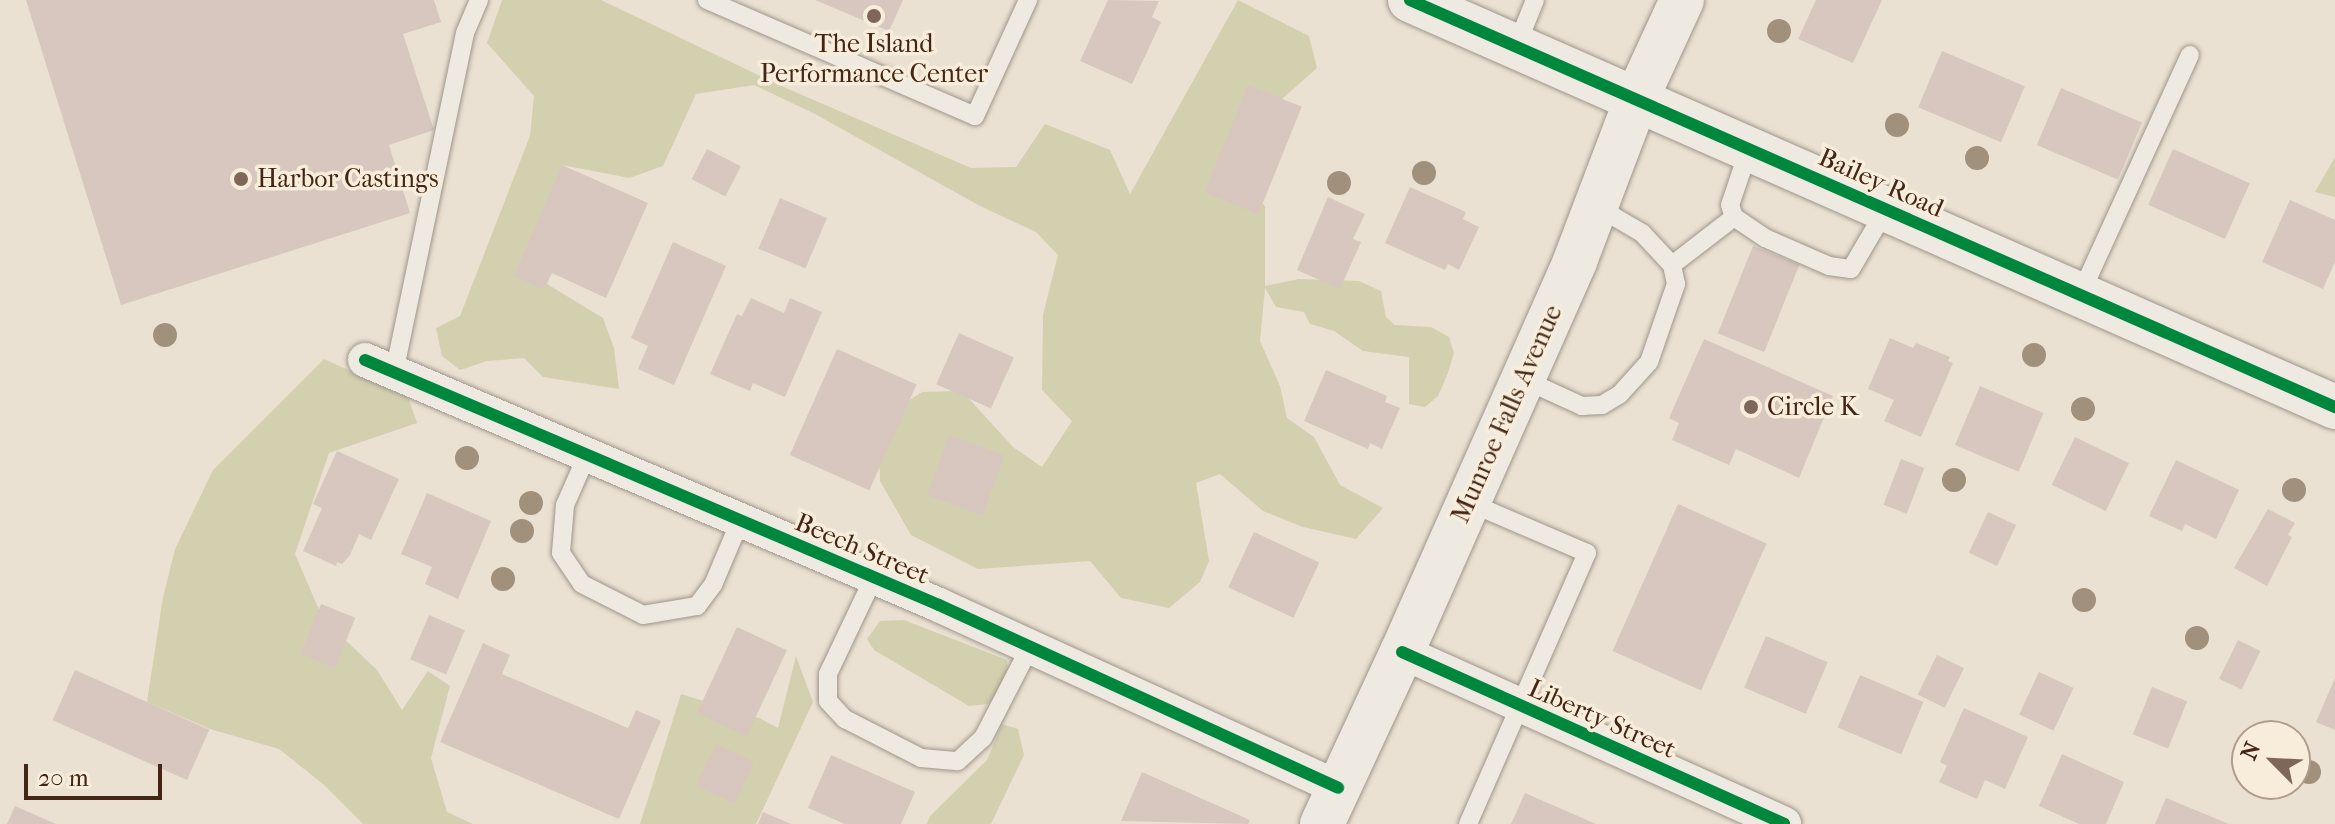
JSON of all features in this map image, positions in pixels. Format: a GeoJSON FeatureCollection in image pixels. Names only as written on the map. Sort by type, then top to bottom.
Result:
{"type":"FeatureCollection","features":[{"type":"Feature","properties":{"kind":"street","name":"Munroe Falls Avenue"},"geometry":{"type":"LineString","coordinates":[[1330,806],[1523,379],[1596,206],[1636,100],[1682,0]]}},
{"type":"Feature","properties":{"kind":"street","name":"Bailey Road"},"geometry":{"type":"LineString","coordinates":[[1418,2],[2335,407]]}},
{"type":"Feature","properties":{"kind":"street","name":"Beech Street"},"geometry":{"type":"LineString","coordinates":[[379,366],[874,577],[1030,647],[1330,806]]}},
{"type":"Feature","properties":{"kind":"street","name":"Liberty Street"},"geometry":{"type":"LineString","coordinates":[[1402,652],[1784,824]]}},
{"type":"Feature","properties":{"kind":"lane"},"geometry":{"type":"LineString","coordinates":[[379,366],[465,33],[479,0]]}},
{"type":"Feature","properties":{"kind":"lane"},"geometry":{"type":"LineString","coordinates":[[707,0],[975,116],[1028,0]]}},
{"type":"Feature","properties":{"kind":"lane"},"geometry":{"type":"LineString","coordinates":[[1516,47],[1535,0]]}},
{"type":"Feature","properties":{"kind":"lane"},"geometry":{"type":"LineString","coordinates":[[2080,295],[2190,55]]}},
{"type":"Feature","properties":{"kind":"lane"},"geometry":{"type":"LineString","coordinates":[[1749,149],[1730,205],[1734,217],[1765,238],[1816,260],[1851,269],[1886,209]]}},
{"type":"Feature","properties":{"kind":"lane"},"geometry":{"type":"LineString","coordinates":[[1523,379],[1582,406],[1602,405],[1620,394],[1649,362],[1676,284],[1672,265],[1642,233],[1596,206]]}},
{"type":"Feature","properties":{"kind":"lane"},"geometry":{"type":"LineString","coordinates":[[1672,265],[1734,217]]}},
{"type":"Feature","properties":{"kind":"lane"},"geometry":{"type":"LineString","coordinates":[[587,455],[565,505],[561,553],[582,584],[643,615],[697,606],[713,585],[740,521]]}},
{"type":"Feature","properties":{"kind":"lane"},"geometry":{"type":"LineString","coordinates":[[1468,502],[1587,553],[1468,824]]}},
{"type":"Feature","properties":{"kind":"lane"},"geometry":{"type":"LineString","coordinates":[[874,577],[828,674],[828,701],[845,719],[921,758],[958,761],[983,738],[1030,647]]}},
{"type":"Feature","properties":{"kind":"shaded area"},"geometry":{"type":"Polygon","coordinates":[[[502,0],[601,0],[779,85],[971,168],[1016,167],[1045,124],[1110,150],[1130,194],[1238,0],[1309,36],[1317,68],[1274,106],[1234,154],[1265,207],[1265,286],[1299,279],[1359,281],[1381,291],[1386,317],[1395,325],[1431,327],[1449,337],[1454,353],[1438,396],[1425,407],[1409,404],[1409,357],[1363,351],[1334,331],[1310,324],[1304,312],[1276,307],[1265,288],[1260,341],[1280,386],[1287,418],[1314,437],[1340,485],[1383,508],[1356,539],[1303,527],[1263,511],[1220,474],[1196,483],[1209,561],[1200,582],[1169,608],[1121,598],[1090,561],[978,569],[911,535],[880,481],[878,420],[922,392],[962,391],[1013,447],[1042,467],[1072,421],[1042,390],[1043,315],[1058,255],[1036,232],[980,206],[815,114],[754,85],[696,94],[663,166],[629,178],[562,165],[547,284],[603,318],[614,348],[619,389],[543,377],[524,358],[487,361],[460,370],[442,356],[436,328],[460,316],[530,136],[534,96],[487,43],[502,0]]]}},
{"type":"Feature","properties":{"kind":"shaded area"},"geometry":{"type":"Polygon","coordinates":[[[2335,157],[2335,197],[2315,192],[2335,157]]]}},
{"type":"Feature","properties":{"kind":"shaded area"},"geometry":{"type":"Polygon","coordinates":[[[324,359],[408,397],[417,423],[329,453],[295,554],[323,619],[377,670],[402,710],[428,671],[450,686],[431,758],[447,812],[473,824],[363,824],[323,784],[279,749],[210,729],[147,702],[163,597],[175,549],[213,470],[324,359]]]}},
{"type":"Feature","properties":{"kind":"shaded area"},"geometry":{"type":"Polygon","coordinates":[[[904,620],[1007,660],[1008,676],[999,694],[988,704],[969,706],[874,650],[867,639],[880,621],[904,620]]]}},
{"type":"Feature","properties":{"kind":"shaded area"},"geometry":{"type":"Polygon","coordinates":[[[796,656],[813,702],[756,824],[640,824],[681,694],[759,718],[778,728],[796,656]]]}},
{"type":"Feature","properties":{"kind":"shaded area"},"geometry":{"type":"Polygon","coordinates":[[[1002,724],[1018,729],[1024,755],[991,824],[927,824],[930,816],[987,760],[1002,724]]]}},
{"type":"Feature","properties":{"kind":"building","name":"Harbor Castings"},"geometry":{"type":"Polygon","coordinates":[[[26,0],[434,0],[441,22],[403,34],[434,130],[389,145],[410,213],[121,305],[26,0]]]}},
{"type":"Feature","properties":{"kind":"building","name":"The Island Performance Center"},"geometry":{"type":"Polygon","coordinates":[[[815,0],[903,0],[889,31],[815,0]]]}},
{"type":"Feature","properties":{"kind":"building"},"geometry":{"type":"Polygon","coordinates":[[[1108,0],[1159,1],[1152,17],[1161,22],[1132,84],[1080,61],[1108,0]]]}},
{"type":"Feature","properties":{"kind":"building"},"geometry":{"type":"Polygon","coordinates":[[[1816,0],[1882,0],[1853,63],[1798,39],[1816,0]]]}},
{"type":"Feature","properties":{"kind":"building"},"geometry":{"type":"Polygon","coordinates":[[[1942,51],[2025,86],[2001,142],[1918,107],[1942,51]]]}},
{"type":"Feature","properties":{"kind":"building"},"geometry":{"type":"Polygon","coordinates":[[[1248,85],[1302,107],[1258,214],[1205,193],[1248,85]]]}},
{"type":"Feature","properties":{"kind":"building"},"geometry":{"type":"Polygon","coordinates":[[[2061,88],[2142,122],[2118,179],[2037,145],[2061,88]]]}},
{"type":"Feature","properties":{"kind":"building"},"geometry":{"type":"Polygon","coordinates":[[[707,149],[741,166],[725,197],[692,179],[707,149]]]}},
{"type":"Feature","properties":{"kind":"building"},"geometry":{"type":"Polygon","coordinates":[[[2173,149],[2250,183],[2225,239],[2148,205],[2173,149]]]}},
{"type":"Feature","properties":{"kind":"building"},"geometry":{"type":"Polygon","coordinates":[[[562,165],[648,203],[606,298],[552,273],[544,290],[514,276],[562,165]]]}},
{"type":"Feature","properties":{"kind":"building"},"geometry":{"type":"Polygon","coordinates":[[[1410,187],[1466,212],[1463,219],[1479,227],[1459,270],[1448,264],[1445,270],[1385,243],[1410,187]]]}},
{"type":"Feature","properties":{"kind":"building"},"geometry":{"type":"Polygon","coordinates":[[[1328,197],[1365,214],[1353,239],[1361,242],[1340,289],[1297,270],[1328,197]]]}},
{"type":"Feature","properties":{"kind":"building"},"geometry":{"type":"Polygon","coordinates":[[[780,198],[827,218],[805,269],[759,249],[780,198]]]}},
{"type":"Feature","properties":{"kind":"building"},"geometry":{"type":"Polygon","coordinates":[[[2290,200],[2335,220],[2335,262],[2323,289],[2262,262],[2290,200]]]}},
{"type":"Feature","properties":{"kind":"building"},"geometry":{"type":"Polygon","coordinates":[[[673,242],[726,266],[674,385],[638,369],[648,346],[631,338],[673,242]]]}},
{"type":"Feature","properties":{"kind":"building"},"geometry":{"type":"Polygon","coordinates":[[[1753,246],[1799,265],[1764,352],[1718,333],[1753,246]]]}},
{"type":"Feature","properties":{"kind":"building"},"geometry":{"type":"Polygon","coordinates":[[[751,298],[784,313],[790,298],[822,312],[785,397],[753,383],[750,391],[710,374],[737,314],[742,316],[751,298]]]}},
{"type":"Feature","properties":{"kind":"building"},"geometry":{"type":"Polygon","coordinates":[[[959,333],[1014,357],[991,409],[936,384],[959,333]]]}},
{"type":"Feature","properties":{"kind":"building"},"geometry":{"type":"Polygon","coordinates":[[[1890,338],[1913,348],[1916,343],[1950,357],[1948,361],[1953,363],[1921,437],[1884,421],[1894,400],[1868,389],[1890,338]]]}},
{"type":"Feature","properties":{"kind":"building","name":"Circle K"},"geometry":{"type":"Polygon","coordinates":[[[1704,339],[1833,396],[1799,478],[1736,449],[1729,465],[1672,440],[1679,423],[1669,418],[1704,339]]]}},
{"type":"Feature","properties":{"kind":"building"},"geometry":{"type":"Polygon","coordinates":[[[837,349],[916,384],[869,490],[790,455],[837,349]]]}},
{"type":"Feature","properties":{"kind":"building"},"geometry":{"type":"Polygon","coordinates":[[[1326,370],[1387,396],[1385,402],[1400,408],[1382,449],[1370,443],[1368,449],[1304,421],[1326,370]]]}},
{"type":"Feature","properties":{"kind":"building"},"geometry":{"type":"Polygon","coordinates":[[[1980,386],[2044,413],[2019,472],[1955,445],[1980,386]]]}},
{"type":"Feature","properties":{"kind":"building"},"geometry":{"type":"Polygon","coordinates":[[[949,435],[1004,455],[983,515],[927,495],[949,435]]]}},
{"type":"Feature","properties":{"kind":"building"},"geometry":{"type":"Polygon","coordinates":[[[2075,437],[2129,463],[2106,511],[2052,485],[2075,437]]]}},
{"type":"Feature","properties":{"kind":"building"},"geometry":{"type":"Polygon","coordinates":[[[337,451],[399,479],[371,540],[359,534],[350,555],[342,564],[337,562],[336,566],[303,551],[322,508],[313,504],[337,451]]]}},
{"type":"Feature","properties":{"kind":"building"},"geometry":{"type":"Polygon","coordinates":[[[1901,459],[1924,468],[1907,514],[1883,505],[1901,459]]]}},
{"type":"Feature","properties":{"kind":"building"},"geometry":{"type":"Polygon","coordinates":[[[2176,460],[2239,490],[2216,539],[2185,524],[2182,531],[2149,516],[2176,460]]]}},
{"type":"Feature","properties":{"kind":"building"},"geometry":{"type":"Polygon","coordinates":[[[427,493],[491,521],[458,599],[425,584],[432,567],[401,554],[427,493]]]}},
{"type":"Feature","properties":{"kind":"building"},"geometry":{"type":"Polygon","coordinates":[[[1678,504],[1767,543],[1701,691],[1613,651],[1678,504]]]}},
{"type":"Feature","properties":{"kind":"building"},"geometry":{"type":"Polygon","coordinates":[[[2268,509],[2295,523],[2288,535],[2292,537],[2267,586],[2234,568],[2268,509]]]}},
{"type":"Feature","properties":{"kind":"building"},"geometry":{"type":"Polygon","coordinates":[[[1988,512],[2016,525],[1997,566],[1969,553],[1988,512]]]}},
{"type":"Feature","properties":{"kind":"building"},"geometry":{"type":"Polygon","coordinates":[[[1254,532],[1319,562],[1293,618],[1228,587],[1254,532]]]}},
{"type":"Feature","properties":{"kind":"building"},"geometry":{"type":"Polygon","coordinates":[[[321,604],[355,618],[335,668],[301,654],[321,604]]]}},
{"type":"Feature","properties":{"kind":"building"},"geometry":{"type":"Polygon","coordinates":[[[429,615],[465,630],[446,674],[410,659],[429,615]]]}},
{"type":"Feature","properties":{"kind":"building"},"geometry":{"type":"Polygon","coordinates":[[[737,627],[787,650],[747,736],[697,713],[737,627]]]}},
{"type":"Feature","properties":{"kind":"building"},"geometry":{"type":"Polygon","coordinates":[[[1766,636],[1828,662],[1806,714],[1744,688],[1766,636]]]}},
{"type":"Feature","properties":{"kind":"building"},"geometry":{"type":"Polygon","coordinates":[[[2238,640],[2260,651],[2242,690],[2219,679],[2238,640]]]}},
{"type":"Feature","properties":{"kind":"building"},"geometry":{"type":"Polygon","coordinates":[[[483,643],[510,655],[502,674],[628,728],[636,710],[661,721],[619,819],[440,742],[483,643]]]}},
{"type":"Feature","properties":{"kind":"building"},"geometry":{"type":"Polygon","coordinates":[[[1937,655],[1964,668],[1945,708],[1918,695],[1937,655]]]}},
{"type":"Feature","properties":{"kind":"building"},"geometry":{"type":"Polygon","coordinates":[[[75,670],[209,730],[187,780],[53,720],[75,670]]]}},
{"type":"Feature","properties":{"kind":"building"},"geometry":{"type":"Polygon","coordinates":[[[2039,672],[2073,688],[2054,731],[2019,715],[2039,672]]]}},
{"type":"Feature","properties":{"kind":"building"},"geometry":{"type":"Polygon","coordinates":[[[1860,675],[1924,702],[1901,754],[1838,727],[1860,675]]]}},
{"type":"Feature","properties":{"kind":"building"},"geometry":{"type":"Polygon","coordinates":[[[2335,678],[2335,730],[2316,722],[2335,678]]]}},
{"type":"Feature","properties":{"kind":"building"},"geometry":{"type":"Polygon","coordinates":[[[2152,687],[2187,701],[2168,749],[2133,734],[2152,687]]]}},
{"type":"Feature","properties":{"kind":"building"},"geometry":{"type":"Polygon","coordinates":[[[1964,708],[2028,737],[2005,789],[1985,780],[1977,799],[1939,782],[1947,766],[1940,762],[1964,708]]]}},
{"type":"Feature","properties":{"kind":"building"},"geometry":{"type":"Polygon","coordinates":[[[716,744],[754,762],[735,803],[697,786],[716,744]]]}},
{"type":"Feature","properties":{"kind":"building"},"geometry":{"type":"Polygon","coordinates":[[[2062,754],[2124,782],[2106,824],[2079,824],[2039,806],[2062,754]]]}},
{"type":"Feature","properties":{"kind":"building"},"geometry":{"type":"Polygon","coordinates":[[[831,755],[915,792],[901,824],[845,824],[808,808],[831,755]]]}},
{"type":"Feature","properties":{"kind":"building"},"geometry":{"type":"Polygon","coordinates":[[[1142,772],[1250,820],[1248,824],[1121,821],[1142,772]]]}},
{"type":"Feature","properties":{"kind":"building"},"geometry":{"type":"Polygon","coordinates":[[[1525,793],[1596,824],[1511,824],[1525,793]]]}},
{"type":"Feature","properties":{"kind":"building"},"geometry":{"type":"Polygon","coordinates":[[[2166,798],[2229,824],[2155,824],[2166,798]]]}},
{"type":"Feature","properties":{"kind":"building"},"geometry":{"type":"Polygon","coordinates":[[[15,806],[56,824],[7,824],[15,806]]]}},
{"type":"Feature","properties":{"kind":"building"},"geometry":{"type":"Polygon","coordinates":[[[763,812],[791,824],[758,824],[763,812]]]}},
{"type":"Feature","properties":{"kind":"cycle path"},"geometry":{"type":"LineString","coordinates":[[1410,0],[2335,407]]}},
{"type":"Feature","properties":{"kind":"cycle path"},"geometry":{"type":"LineString","coordinates":[[365,360],[939,605],[1338,788]]}},
{"type":"Feature","properties":{"kind":"cycle path"},"geometry":{"type":"LineString","coordinates":[[1402,652],[1784,824]]}},
{"type":"Feature","properties":{"kind":"place","name":"The Island Performance Center"},"geometry":{"type":"Point","coordinates":[874,16]}},
{"type":"Feature","properties":{"kind":"place","name":"Harbor Castings"},"geometry":{"type":"Point","coordinates":[241,179]}},
{"type":"Feature","properties":{"kind":"place","name":"Circle K"},"geometry":{"type":"Point","coordinates":[1751,407]}}]}
